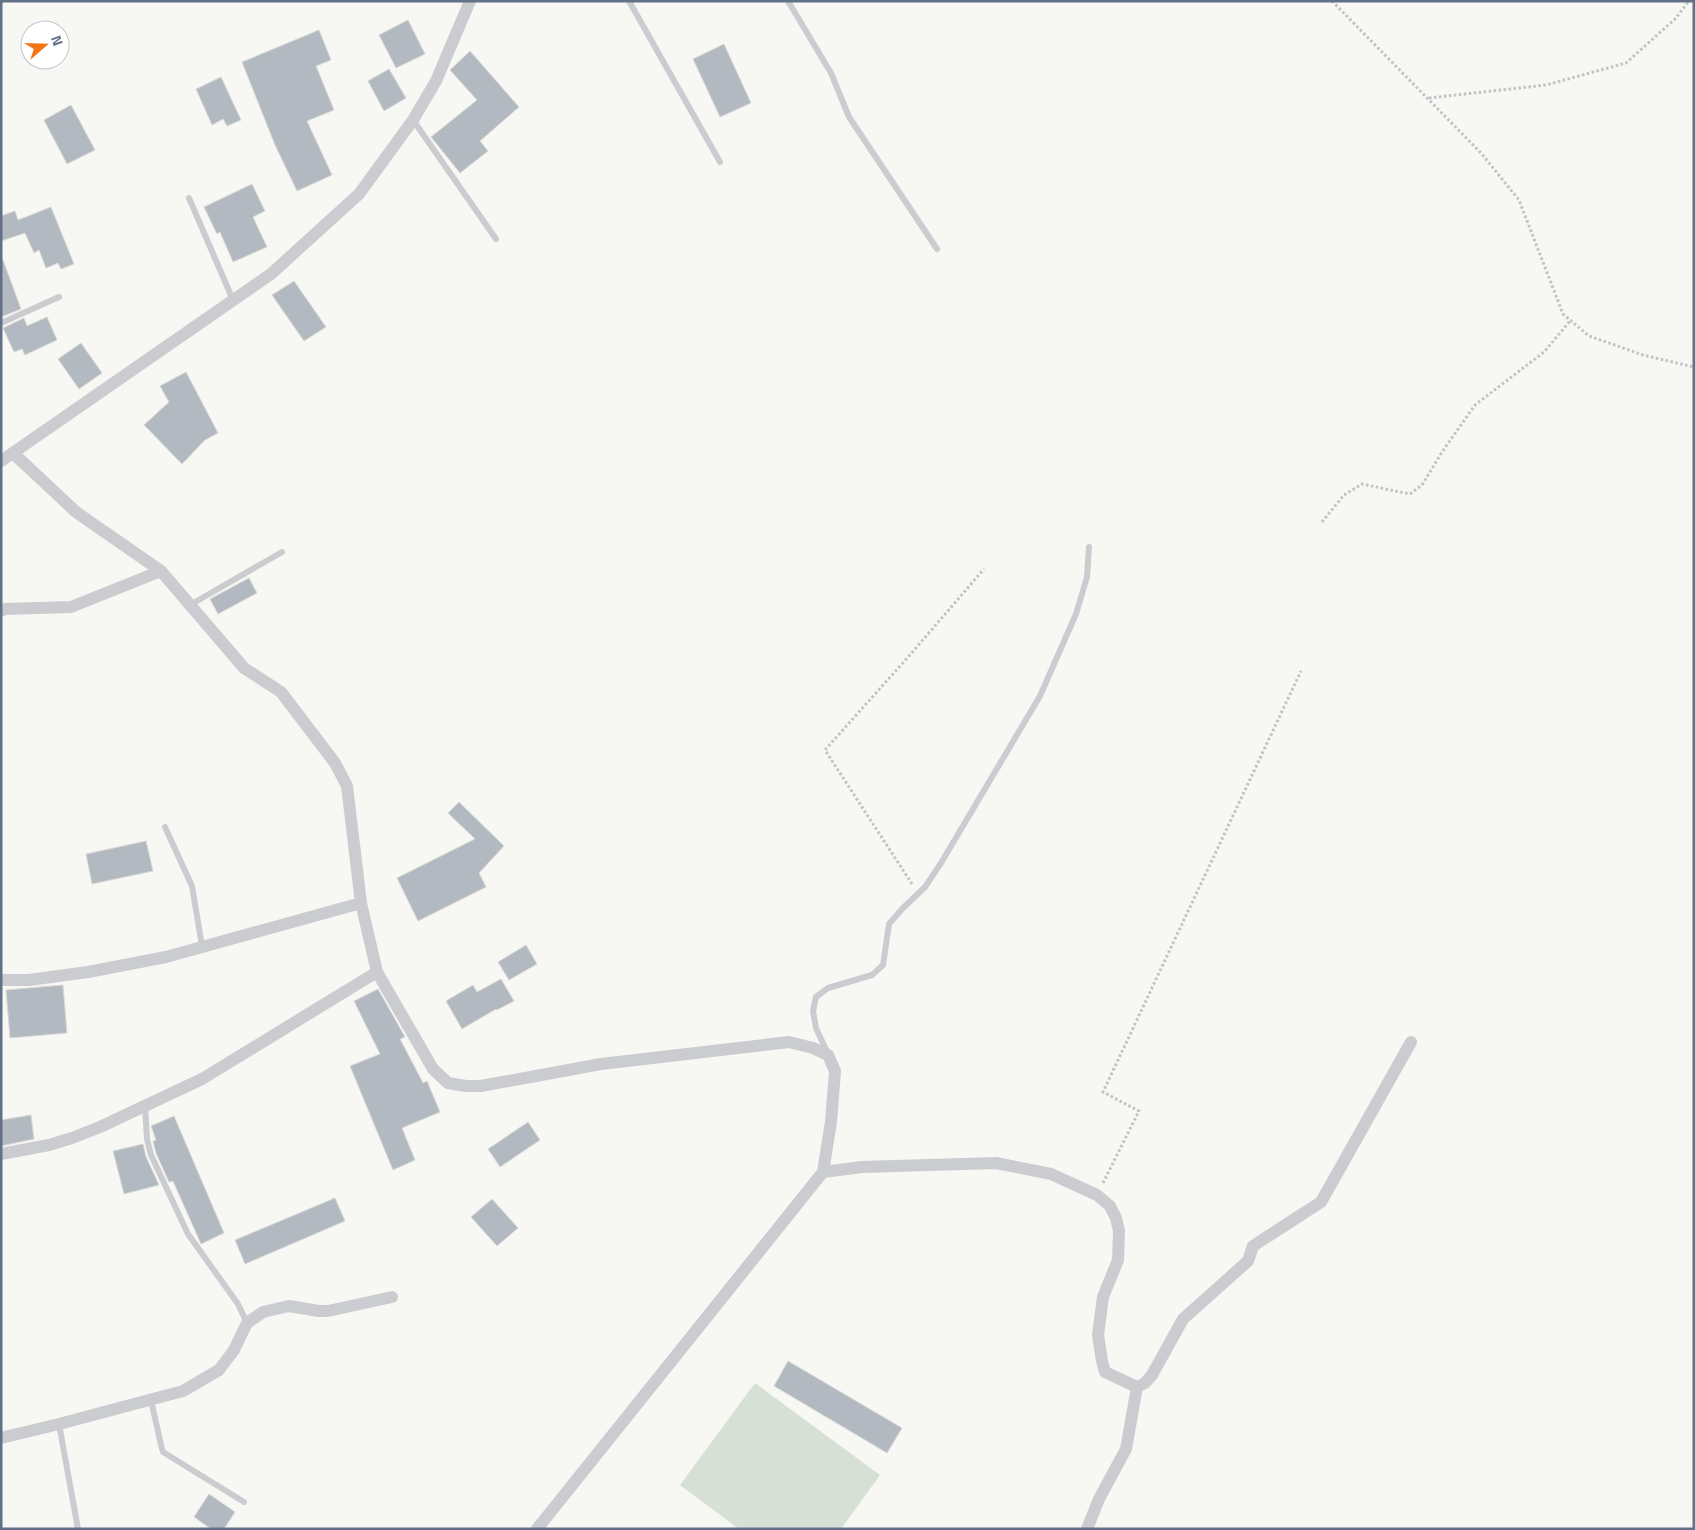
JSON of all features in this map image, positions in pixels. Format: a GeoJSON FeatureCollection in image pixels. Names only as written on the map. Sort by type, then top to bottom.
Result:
{"type":"FeatureCollection","features":[{"type":"Feature","properties":{"kind":"street"},"geometry":{"type":"LineString","coordinates":[[1,461],[271,274],[359,194],[413,120],[436,81],[470,1]]}},
{"type":"Feature","properties":{"kind":"street"},"geometry":{"type":"LineString","coordinates":[[13,453],[76,512],[161,571],[244,668],[281,692],[335,764],[347,786],[361,903],[377,972],[433,1069],[448,1083],[481,1086],[601,1064],[789,1042],[813,1048],[828,1055],[835,1071],[831,1122],[823,1172],[537,1529]]}},
{"type":"Feature","properties":{"kind":"street"},"geometry":{"type":"LineString","coordinates":[[1,611],[5,609],[71,607],[161,571]]}},
{"type":"Feature","properties":{"kind":"street"},"geometry":{"type":"LineString","coordinates":[[1,980],[29,980],[88,972],[166,957],[361,903]]}},
{"type":"Feature","properties":{"kind":"street"},"geometry":{"type":"LineString","coordinates":[[1,1154],[49,1145],[72,1138],[100,1127],[202,1079],[377,972]]}},
{"type":"Feature","properties":{"kind":"street"},"geometry":{"type":"LineString","coordinates":[[823,1172],[862,1167],[996,1163],[1051,1174],[1097,1195],[1110,1206],[1116,1218],[1119,1231],[1118,1260],[1103,1297],[1098,1335],[1102,1361],[1105,1372],[1137,1387],[1145,1384],[1152,1375],[1183,1320],[1248,1261],[1253,1246],[1321,1202],[1411,1042]]}},
{"type":"Feature","properties":{"kind":"street"},"geometry":{"type":"LineString","coordinates":[[1,1438],[183,1391],[218,1370],[234,1350],[247,1323],[263,1312],[289,1306],[319,1312],[328,1311],[392,1296]]}},
{"type":"Feature","properties":{"kind":"street"},"geometry":{"type":"LineString","coordinates":[[1088,1529],[1099,1499],[1126,1449],[1137,1387]]}},
{"type":"Feature","properties":{"kind":"lane"},"geometry":{"type":"LineString","coordinates":[[630,1],[720,162]]}},
{"type":"Feature","properties":{"kind":"lane"},"geometry":{"type":"LineString","coordinates":[[788,1],[831,73],[849,116],[936,249]]}},
{"type":"Feature","properties":{"kind":"lane"},"geometry":{"type":"LineString","coordinates":[[413,120],[496,239]]}},
{"type":"Feature","properties":{"kind":"lane"},"geometry":{"type":"LineString","coordinates":[[190,198],[233,300]]}},
{"type":"Feature","properties":{"kind":"lane"},"geometry":{"type":"LineString","coordinates":[[1,322],[59,297]]}},
{"type":"Feature","properties":{"kind":"lane"},"geometry":{"type":"LineString","coordinates":[[828,1055],[816,1028],[813,1011],[816,997],[828,988],[872,975],[883,965],[889,924],[925,887],[941,863],[1040,696],[1076,614],[1087,577],[1089,547]]}},
{"type":"Feature","properties":{"kind":"lane"},"geometry":{"type":"LineString","coordinates":[[190,605],[282,552]]}},
{"type":"Feature","properties":{"kind":"lane"},"geometry":{"type":"LineString","coordinates":[[165,826],[192,886],[202,946]]}},
{"type":"Feature","properties":{"kind":"lane"},"geometry":{"type":"LineString","coordinates":[[145,1105],[147,1139],[151,1155],[184,1226],[238,1304],[247,1323]]}},
{"type":"Feature","properties":{"kind":"lane"},"geometry":{"type":"LineString","coordinates":[[152,1400],[163,1452],[244,1502]]}},
{"type":"Feature","properties":{"kind":"lane"},"geometry":{"type":"LineString","coordinates":[[59,1424],[78,1529]]}},
{"type":"Feature","properties":{"kind":"path"},"geometry":{"type":"LineString","coordinates":[[1332,1],[1481,154],[1519,200],[1563,314],[1589,336],[1642,355],[1694,367]]}},
{"type":"Feature","properties":{"kind":"path"},"geometry":{"type":"LineString","coordinates":[[1428,98],[1546,85],[1626,64],[1675,19],[1689,1]]}},
{"type":"Feature","properties":{"kind":"path"},"geometry":{"type":"LineString","coordinates":[[1322,522],[1344,495],[1362,484],[1410,494],[1422,485],[1442,452],[1475,405],[1544,352],[1570,321]]}},
{"type":"Feature","properties":{"kind":"path"},"geometry":{"type":"LineString","coordinates":[[918,893],[825,750],[984,570]]}},
{"type":"Feature","properties":{"kind":"path"},"geometry":{"type":"LineString","coordinates":[[1097,1195],[1139,1111],[1103,1092],[1301,671]]}},
{"type":"Feature","properties":{"kind":"shaded area"},"geometry":{"type":"Polygon","coordinates":[[[755,1383],[880,1475],[841,1529],[739,1529],[680,1485],[755,1383]]]}},
{"type":"Feature","properties":{"kind":"building"},"geometry":{"type":"Polygon","coordinates":[[[408,20],[425,54],[396,68],[379,35],[408,20]]]}},
{"type":"Feature","properties":{"kind":"building"},"geometry":{"type":"Polygon","coordinates":[[[319,30],[331,60],[316,66],[334,110],[307,121],[332,175],[297,191],[275,145],[242,62],[319,30]]]}},
{"type":"Feature","properties":{"kind":"building"},"geometry":{"type":"Polygon","coordinates":[[[724,44],[751,103],[720,117],[693,59],[724,44]]]}},
{"type":"Feature","properties":{"kind":"building"},"geometry":{"type":"Polygon","coordinates":[[[470,51],[519,107],[480,141],[488,151],[460,173],[431,137],[477,100],[450,70],[470,51]]]}},
{"type":"Feature","properties":{"kind":"building"},"geometry":{"type":"Polygon","coordinates":[[[389,69],[406,98],[384,111],[368,81],[389,69]]]}},
{"type":"Feature","properties":{"kind":"building"},"geometry":{"type":"Polygon","coordinates":[[[221,77],[241,120],[227,126],[223,119],[212,125],[196,89],[221,77]]]}},
{"type":"Feature","properties":{"kind":"building"},"geometry":{"type":"Polygon","coordinates":[[[71,105],[95,150],[67,164],[44,120],[71,105]]]}},
{"type":"Feature","properties":{"kind":"building"},"geometry":{"type":"Polygon","coordinates":[[[252,184],[265,211],[253,217],[267,247],[233,262],[220,232],[217,234],[204,207],[252,184]]]}},
{"type":"Feature","properties":{"kind":"building"},"geometry":{"type":"Polygon","coordinates":[[[51,207],[74,264],[61,269],[58,263],[46,268],[39,250],[34,253],[25,233],[1,241],[1,216],[15,211],[18,220],[51,207]]]}},
{"type":"Feature","properties":{"kind":"building"},"geometry":{"type":"Polygon","coordinates":[[[1,260],[3,260],[21,309],[1,317],[1,260]]]}},
{"type":"Feature","properties":{"kind":"building"},"geometry":{"type":"Polygon","coordinates":[[[294,281],[326,327],[304,341],[272,295],[294,281]]]}},
{"type":"Feature","properties":{"kind":"building"},"geometry":{"type":"Polygon","coordinates":[[[47,317],[57,340],[25,355],[22,349],[14,352],[3,328],[24,318],[27,326],[47,317]]]}},
{"type":"Feature","properties":{"kind":"building"},"geometry":{"type":"Polygon","coordinates":[[[81,343],[102,373],[79,389],[58,359],[81,343]]]}},
{"type":"Feature","properties":{"kind":"building"},"geometry":{"type":"Polygon","coordinates":[[[186,372],[218,433],[205,440],[182,464],[144,425],[169,402],[160,386],[186,372]]]}},
{"type":"Feature","properties":{"kind":"building"},"geometry":{"type":"Polygon","coordinates":[[[249,578],[257,593],[218,614],[210,599],[249,578]]]}},
{"type":"Feature","properties":{"kind":"building"},"geometry":{"type":"Polygon","coordinates":[[[459,802],[504,846],[479,873],[486,887],[418,921],[397,878],[475,839],[448,813],[459,802]]]}},
{"type":"Feature","properties":{"kind":"building"},"geometry":{"type":"Polygon","coordinates":[[[146,841],[153,871],[92,884],[86,854],[146,841]]]}},
{"type":"Feature","properties":{"kind":"building"},"geometry":{"type":"Polygon","coordinates":[[[526,945],[537,964],[509,980],[498,962],[526,945]]]}},
{"type":"Feature","properties":{"kind":"building"},"geometry":{"type":"Polygon","coordinates":[[[501,979],[514,1001],[462,1029],[446,1001],[473,985],[477,992],[501,979]]]}},
{"type":"Feature","properties":{"kind":"building"},"geometry":{"type":"Polygon","coordinates":[[[63,985],[67,1033],[10,1038],[6,990],[63,985]]]}},
{"type":"Feature","properties":{"kind":"building"},"geometry":{"type":"Polygon","coordinates":[[[378,989],[405,1037],[400,1039],[423,1083],[427,1081],[440,1112],[402,1128],[415,1160],[393,1170],[350,1066],[380,1054],[354,1001],[378,989]]]}},
{"type":"Feature","properties":{"kind":"building"},"geometry":{"type":"Polygon","coordinates":[[[31,1115],[34,1139],[1,1146],[1,1120],[31,1115]]]}},
{"type":"Feature","properties":{"kind":"building"},"geometry":{"type":"Polygon","coordinates":[[[174,1116],[224,1233],[201,1244],[173,1181],[169,1182],[156,1153],[153,1141],[156,1140],[151,1126],[174,1116]]]}},
{"type":"Feature","properties":{"kind":"building"},"geometry":{"type":"Polygon","coordinates":[[[528,1122],[540,1140],[500,1167],[488,1149],[528,1122]]]}},
{"type":"Feature","properties":{"kind":"building"},"geometry":{"type":"Polygon","coordinates":[[[143,1144],[146,1157],[159,1185],[124,1194],[113,1151],[143,1144]]]}},
{"type":"Feature","properties":{"kind":"building"},"geometry":{"type":"Polygon","coordinates":[[[335,1198],[345,1221],[245,1264],[235,1240],[335,1198]]]}},
{"type":"Feature","properties":{"kind":"building"},"geometry":{"type":"Polygon","coordinates":[[[492,1199],[518,1228],[497,1246],[471,1217],[492,1199]]]}},
{"type":"Feature","properties":{"kind":"building"},"geometry":{"type":"Polygon","coordinates":[[[788,1361],[902,1428],[887,1453],[774,1386],[788,1361]]]}},
{"type":"Feature","properties":{"kind":"building"},"geometry":{"type":"Polygon","coordinates":[[[209,1494],[235,1512],[224,1529],[211,1529],[194,1517],[209,1494]]]}}]}
